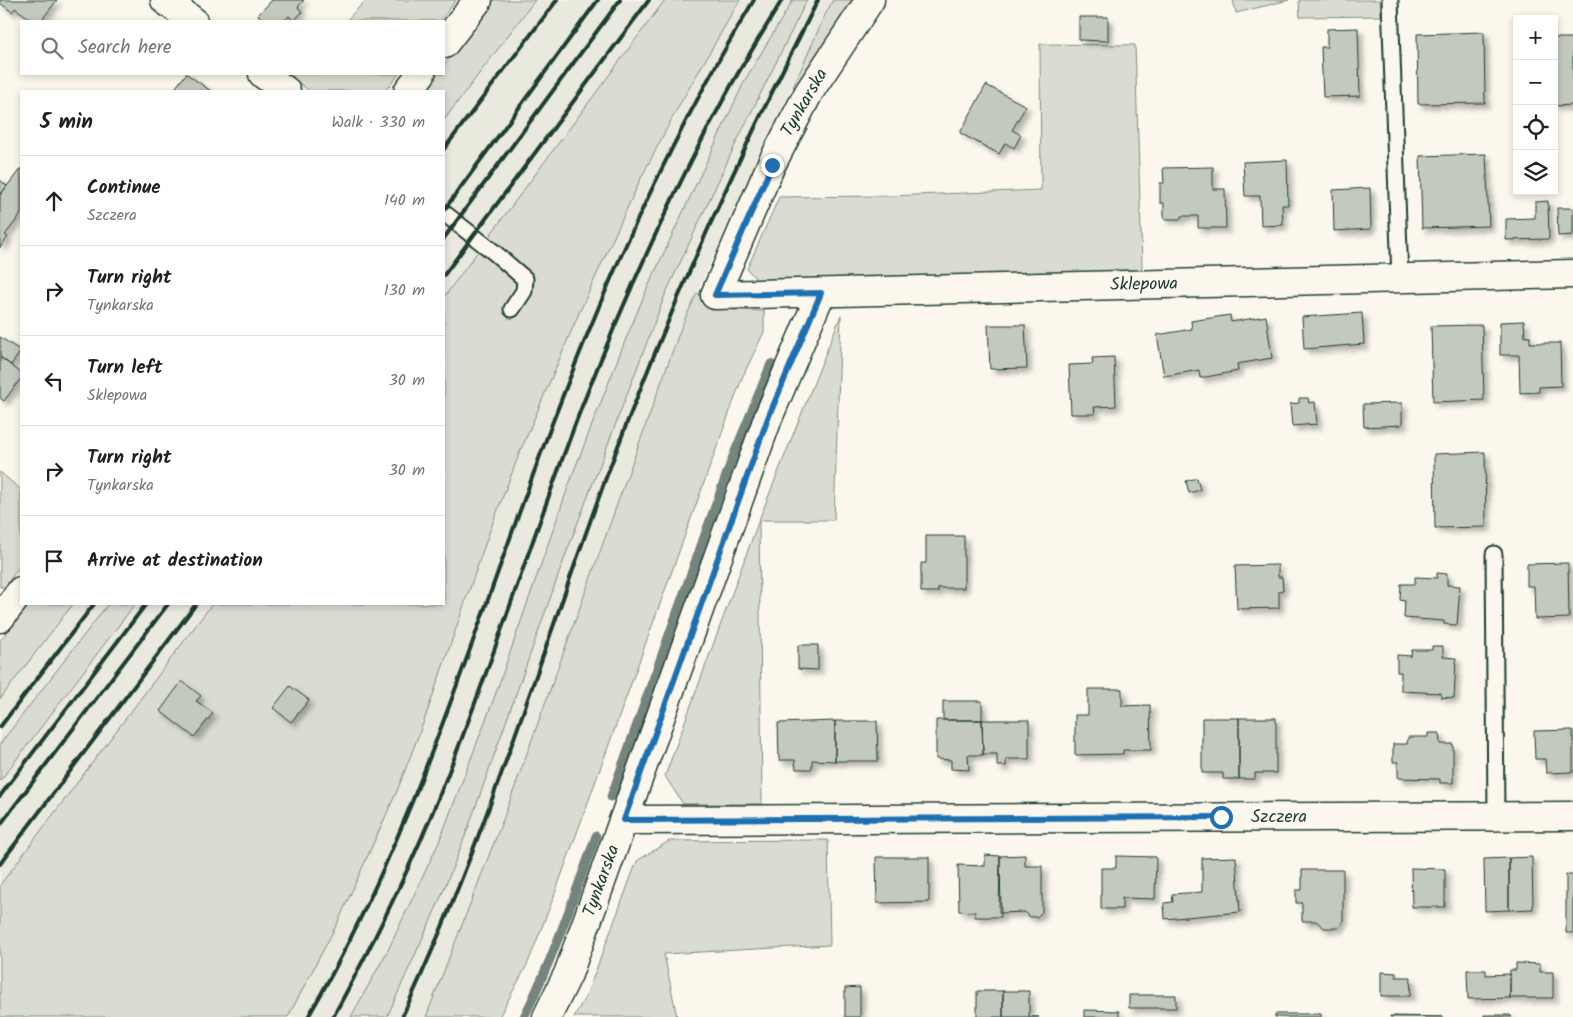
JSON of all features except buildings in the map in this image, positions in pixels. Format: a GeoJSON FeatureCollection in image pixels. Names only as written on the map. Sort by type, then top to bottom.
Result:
{"type":"FeatureCollection","features":[{"type":"Feature","properties":{"kind":"street"},"geometry":{"type":"LineString","coordinates":[[165,0],[192,20]]}},
{"type":"Feature","properties":{"kind":"street"},"geometry":{"type":"LineString","coordinates":[[445,43],[478,0]]}},
{"type":"Feature","properties":{"kind":"street","name":"Tynkarska"},"geometry":{"type":"LineString","coordinates":[[715,295],[772,165],[808,92],[870,0]]}},
{"type":"Feature","properties":{"kind":"street"},"geometry":{"type":"LineString","coordinates":[[264,75],[285,90]]}},
{"type":"Feature","properties":{"kind":"street"},"geometry":{"type":"LineString","coordinates":[[409,90],[420,75]]}},
{"type":"Feature","properties":{"kind":"street","name":"Sklepowa"},"geometry":{"type":"LineString","coordinates":[[715,295],[1573,274]]}},
{"type":"Feature","properties":{"kind":"street","name":"Tynkarska"},"geometry":{"type":"LineString","coordinates":[[547,1017],[568,974],[768,418],[821,293]]}},
{"type":"Feature","properties":{"kind":"street"},"geometry":{"type":"LineString","coordinates":[[0,618],[20,592]]}},
{"type":"Feature","properties":{"kind":"street","name":"Szczera"},"geometry":{"type":"LineString","coordinates":[[624,820],[1573,816]]}},
{"type":"Feature","properties":{"kind":"lane"},"geometry":{"type":"LineString","coordinates":[[1390,0],[1400,279]]}},
{"type":"Feature","properties":{"kind":"lane"},"geometry":{"type":"LineString","coordinates":[[445,214],[525,279],[524,291],[512,309]]}},
{"type":"Feature","properties":{"kind":"lane"},"geometry":{"type":"LineString","coordinates":[[1494,554],[1496,816]]}},
{"type":"Feature","properties":{"kind":"shaded area"},"geometry":{"type":"Polygon","coordinates":[[[366,0],[456,0],[441,20],[347,20],[366,0]]]}},
{"type":"Feature","properties":{"kind":"shaded area"},"geometry":{"type":"Polygon","coordinates":[[[494,0],[535,0],[445,119],[445,90],[424,90],[436,75],[445,75],[445,64],[494,0]]]}},
{"type":"Feature","properties":{"kind":"shaded area"},"geometry":{"type":"Polygon","coordinates":[[[501,0],[833,0],[681,327],[504,817],[426,1017],[0,1017],[0,649],[34,605],[445,605],[445,90],[431,90],[442,75],[445,75],[445,72],[501,0]]]}},
{"type":"Feature","properties":{"kind":"shaded area"},"geometry":{"type":"Polygon","coordinates":[[[665,0],[740,0],[677,109],[641,178],[579,313],[520,452],[490,530],[424,721],[397,791],[337,924],[288,1017],[0,1017],[0,885],[211,605],[445,605],[445,296],[665,0]]]}},
{"type":"Feature","properties":{"kind":"shaded area"},"geometry":{"type":"Polygon","coordinates":[[[793,0],[807,0],[737,141],[665,295],[567,551],[466,834],[438,904],[387,1017],[351,1017],[389,948],[439,842],[493,701],[572,476],[646,291],[745,80],[793,0]]]}},
{"type":"Feature","properties":{"kind":"shaded area"},"geometry":{"type":"Polygon","coordinates":[[[833,0],[857,0],[798,89],[793,87],[825,15],[833,0]]]}},
{"type":"Feature","properties":{"kind":"shaded area"},"geometry":{"type":"Polygon","coordinates":[[[1233,0],[1289,0],[1236,13],[1233,0]]]}},
{"type":"Feature","properties":{"kind":"shaded area"},"geometry":{"type":"Polygon","coordinates":[[[1299,0],[1380,0],[1381,16],[1300,17],[1299,0]]]}},
{"type":"Feature","properties":{"kind":"shaded area"},"geometry":{"type":"Polygon","coordinates":[[[1040,44],[1135,45],[1141,272],[758,281],[747,269],[779,197],[889,196],[1041,190],[1040,44]]]}},
{"type":"Feature","properties":{"kind":"shaded area"},"geometry":{"type":"Polygon","coordinates":[[[294,75],[398,75],[386,90],[308,90],[292,77],[294,75]]]}},
{"type":"Feature","properties":{"kind":"shaded area"},"geometry":{"type":"Polygon","coordinates":[[[697,293],[734,310],[764,311],[764,332],[742,378],[554,896],[528,963],[499,1017],[426,1017],[504,817],[682,325],[697,293]]]}},
{"type":"Feature","properties":{"kind":"shaded area"},"geometry":{"type":"Polygon","coordinates":[[[841,315],[834,520],[759,520],[841,315]]]}},
{"type":"Feature","properties":{"kind":"shaded area"},"geometry":{"type":"Polygon","coordinates":[[[0,472],[20,489],[20,565],[5,587],[0,587],[0,472]]]}},
{"type":"Feature","properties":{"kind":"shaded area"},"geometry":{"type":"Polygon","coordinates":[[[759,520],[762,804],[683,804],[665,776],[759,520]]]}},
{"type":"Feature","properties":{"kind":"shaded area"},"geometry":{"type":"Polygon","coordinates":[[[27,605],[72,605],[0,699],[0,641],[27,605]]]}},
{"type":"Feature","properties":{"kind":"shaded area"},"geometry":{"type":"Polygon","coordinates":[[[107,605],[134,605],[0,781],[0,744],[107,605]]]}},
{"type":"Feature","properties":{"kind":"shaded area"},"geometry":{"type":"Polygon","coordinates":[[[828,840],[830,945],[664,954],[677,1017],[574,1017],[587,994],[637,861],[669,841],[828,840]]]}},
{"type":"Feature","properties":{"kind":"waterway"},"geometry":{"type":"LineString","coordinates":[[611,797],[732,459],[771,364]]}},
{"type":"Feature","properties":{"kind":"waterway"},"geometry":{"type":"LineString","coordinates":[[524,1017],[554,950],[596,836]]}},
{"type":"Feature","properties":{"kind":"railway"},"geometry":{"type":"LineString","coordinates":[[445,148],[557,0]]}},
{"type":"Feature","properties":{"kind":"railway"},"geometry":{"type":"LineString","coordinates":[[445,209],[598,0]]}},
{"type":"Feature","properties":{"kind":"railway"},"geometry":{"type":"LineString","coordinates":[[445,237],[620,0]]}},
{"type":"Feature","properties":{"kind":"railway"},"geometry":{"type":"LineString","coordinates":[[445,274],[649,0]]}},
{"type":"Feature","properties":{"kind":"railway"},"geometry":{"type":"LineString","coordinates":[[308,1017],[343,954],[403,823],[456,689],[552,423],[602,298],[658,176],[688,117],[754,0]]}},
{"type":"Feature","properties":{"kind":"railway"},"geometry":{"type":"LineString","coordinates":[[333,1017],[385,918],[431,816],[490,663],[582,406],[634,282],[691,161],[739,72],[782,0]]}},
{"type":"Feature","properties":{"kind":"railway"},"geometry":{"type":"LineString","coordinates":[[402,1017],[432,951],[486,816],[582,543],[630,414],[706,234],[760,116],[818,0]]}},
{"type":"Feature","properties":{"kind":"railway"},"geometry":{"type":"LineString","coordinates":[[0,727],[93,605]]}},
{"type":"Feature","properties":{"kind":"railway"},"geometry":{"type":"LineString","coordinates":[[0,796],[145,605]]}},
{"type":"Feature","properties":{"kind":"railway"},"geometry":{"type":"LineString","coordinates":[[0,825],[167,605]]}},
{"type":"Feature","properties":{"kind":"railway"},"geometry":{"type":"LineString","coordinates":[[0,864],[195,605]]}},
{"type":"Feature","properties":{"kind":"route"},"geometry":{"type":"LineString","coordinates":[[772,165],[715,295],[821,293],[768,418],[624,820],[1221,817]]}}]}
